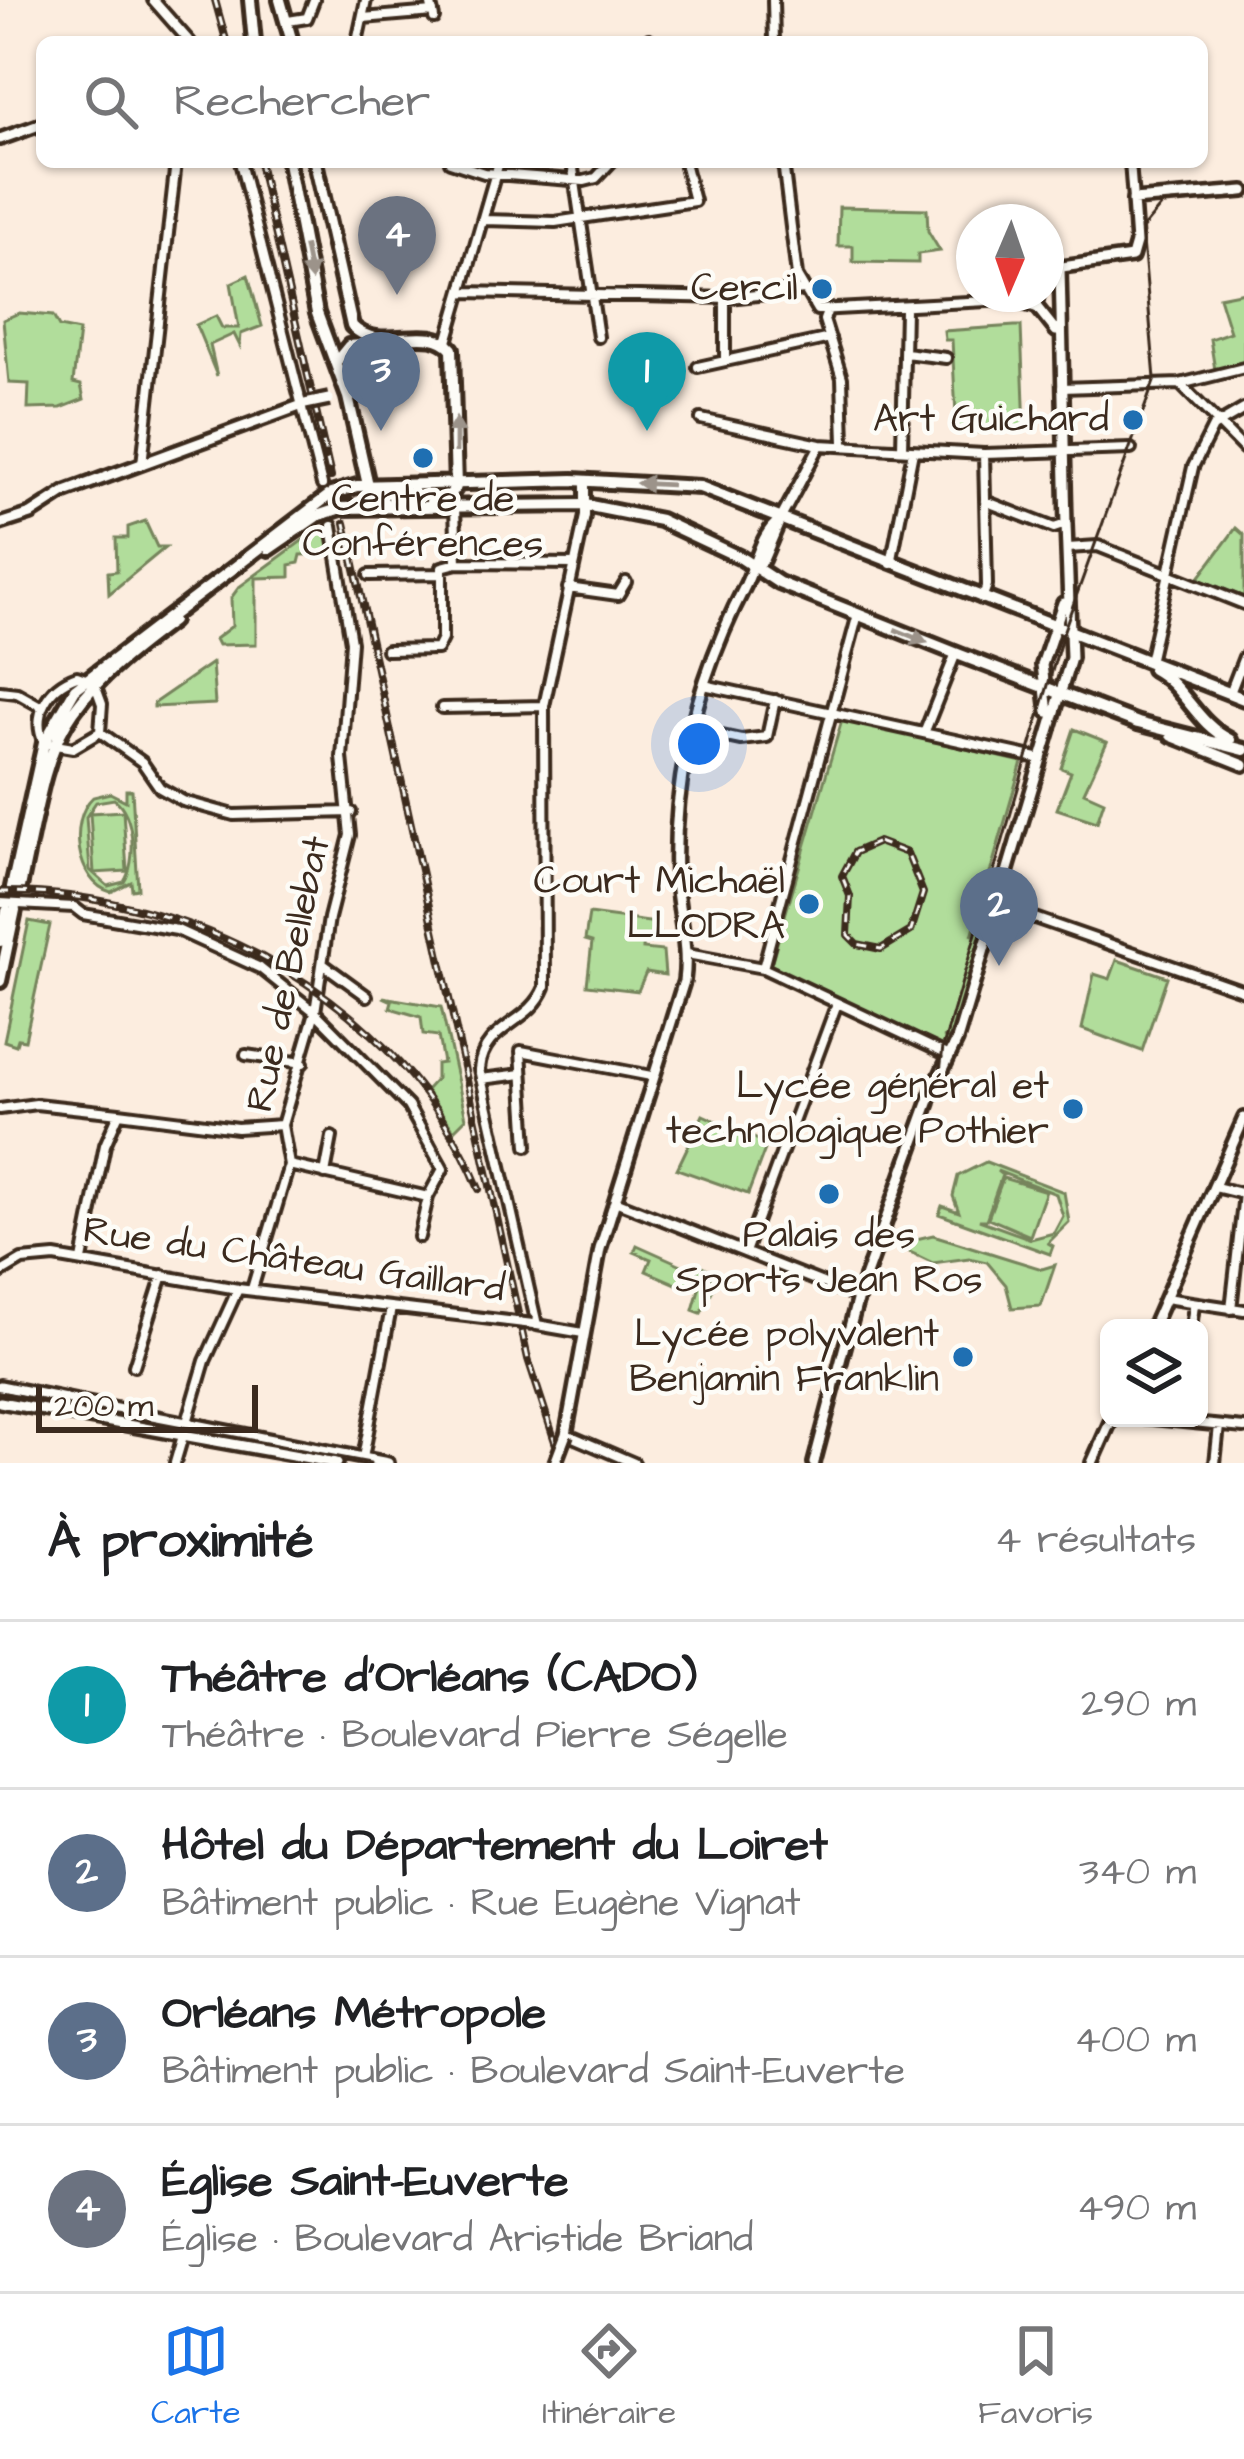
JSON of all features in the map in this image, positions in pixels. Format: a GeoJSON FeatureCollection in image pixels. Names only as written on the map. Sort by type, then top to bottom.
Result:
{"type":"FeatureCollection","features":[{"type":"Feature","properties":{"kind":"main road"},"geometry":{"type":"LineString","coordinates":[[247,0],[254,36]]}},
{"type":"Feature","properties":{"kind":"main road"},"geometry":{"type":"LineString","coordinates":[[282,0],[291,36]]}},
{"type":"Feature","properties":{"kind":"main road"},"geometry":{"type":"LineString","coordinates":[[289,168],[317,313],[348,397],[368,485],[381,502],[395,508]]}},
{"type":"Feature","properties":{"kind":"main road"},"geometry":{"type":"LineString","coordinates":[[316,168],[351,323],[369,338],[449,340],[455,388],[456,482],[451,496],[435,504],[341,508]]}},
{"type":"Feature","properties":{"kind":"main road"},"geometry":{"type":"LineString","coordinates":[[336,362],[351,345],[400,339]]}},
{"type":"Feature","properties":{"kind":"main road"},"geometry":{"type":"LineString","coordinates":[[16,887],[48,745],[90,679],[344,489],[357,467],[358,442]]}},
{"type":"Feature","properties":{"kind":"main road"},"geometry":{"type":"LineString","coordinates":[[344,489],[456,482],[706,484],[780,520],[1052,630],[1070,632],[1244,699]]}},
{"type":"Feature","properties":{"kind":"main road"},"geometry":{"type":"LineString","coordinates":[[90,679],[306,523],[341,508],[381,502],[455,508],[588,508],[660,520],[779,583],[1061,696],[1138,723],[1244,748]]}},
{"type":"Feature","properties":{"kind":"main road"},"geometry":{"type":"LineString","coordinates":[[1125,654],[1171,680],[1210,729],[1244,748]]}},
{"type":"Feature","properties":{"kind":"main road"},"geometry":{"type":"LineString","coordinates":[[0,941],[7,908]]}},
{"type":"Feature","properties":{"kind":"main road"},"geometry":{"type":"LineString","coordinates":[[0,981],[7,908]]}},
{"type":"Feature","properties":{"kind":"street"},"geometry":{"type":"LineString","coordinates":[[153,0],[185,36]]}},
{"type":"Feature","properties":{"kind":"street"},"geometry":{"type":"LineString","coordinates":[[288,21],[307,18],[314,0]]}},
{"type":"Feature","properties":{"kind":"street"},"geometry":{"type":"LineString","coordinates":[[358,36],[366,0]]}},
{"type":"Feature","properties":{"kind":"street"},"geometry":{"type":"LineString","coordinates":[[362,18],[434,15],[430,0]]}},
{"type":"Feature","properties":{"kind":"street"},"geometry":{"type":"LineString","coordinates":[[773,0],[774,36]]}},
{"type":"Feature","properties":{"kind":"street"},"geometry":{"type":"LineString","coordinates":[[0,140],[36,126]]}},
{"type":"Feature","properties":{"kind":"street"},"geometry":{"type":"LineString","coordinates":[[142,464],[175,168]]}},
{"type":"Feature","properties":{"kind":"street"},"geometry":{"type":"LineString","coordinates":[[241,168],[322,485]]}},
{"type":"Feature","properties":{"kind":"street"},"geometry":{"type":"LineString","coordinates":[[449,340],[498,168]]}},
{"type":"Feature","properties":{"kind":"street"},"geometry":{"type":"LineString","coordinates":[[504,168],[571,180],[595,179],[605,168]]}},
{"type":"Feature","properties":{"kind":"street"},"geometry":{"type":"LineString","coordinates":[[572,168],[596,296],[598,337]]}},
{"type":"Feature","properties":{"kind":"street"},"geometry":{"type":"LineString","coordinates":[[483,220],[579,220],[694,201],[686,168]]}},
{"type":"Feature","properties":{"kind":"street"},"geometry":{"type":"LineString","coordinates":[[784,168],[789,233],[803,290],[814,307],[956,302]]}},
{"type":"Feature","properties":{"kind":"street"},"geometry":{"type":"LineString","coordinates":[[1064,268],[1119,262],[1135,251],[1130,168]]}},
{"type":"Feature","properties":{"kind":"street"},"geometry":{"type":"LineString","coordinates":[[1133,200],[1244,191]]}},
{"type":"Feature","properties":{"kind":"street"},"geometry":{"type":"LineString","coordinates":[[463,292],[725,298],[803,290]]}},
{"type":"Feature","properties":{"kind":"street"},"geometry":{"type":"LineString","coordinates":[[725,298],[725,362]]}},
{"type":"Feature","properties":{"kind":"street"},"geometry":{"type":"LineString","coordinates":[[891,564],[908,450],[905,309]]}},
{"type":"Feature","properties":{"kind":"street"},"geometry":{"type":"LineString","coordinates":[[827,310],[824,320],[843,387],[844,442]]}},
{"type":"Feature","properties":{"kind":"street"},"geometry":{"type":"LineString","coordinates":[[1042,312],[1059,341]]}},
{"type":"Feature","properties":{"kind":"street"},"geometry":{"type":"LineString","coordinates":[[1038,755],[1071,658],[1059,341],[1053,312]]}},
{"type":"Feature","properties":{"kind":"street"},"geometry":{"type":"LineString","coordinates":[[698,367],[830,338]]}},
{"type":"Feature","properties":{"kind":"street"},"geometry":{"type":"LineString","coordinates":[[904,353],[946,358]]}},
{"type":"Feature","properties":{"kind":"street"},"geometry":{"type":"LineString","coordinates":[[1060,388],[1180,384],[1244,368]]}},
{"type":"Feature","properties":{"kind":"street"},"geometry":{"type":"LineString","coordinates":[[1180,384],[1244,449]]}},
{"type":"Feature","properties":{"kind":"street"},"geometry":{"type":"LineString","coordinates":[[0,524],[142,464],[303,405],[383,393]]}},
{"type":"Feature","properties":{"kind":"street"},"geometry":{"type":"LineString","coordinates":[[1149,662],[1193,467],[1217,422],[1244,409]]}},
{"type":"Feature","properties":{"kind":"street"},"geometry":{"type":"LineString","coordinates":[[701,419],[820,446],[844,442],[981,453],[1131,449]]}},
{"type":"Feature","properties":{"kind":"street"},"geometry":{"type":"LineString","coordinates":[[555,1463],[566,1434],[613,1201],[683,985],[687,954],[676,872],[681,772],[689,729],[702,685],[754,566],[820,446]]}},
{"type":"Feature","properties":{"kind":"street"},"geometry":{"type":"LineString","coordinates":[[981,453],[987,586],[982,599]]}},
{"type":"Feature","properties":{"kind":"street"},"geometry":{"type":"LineString","coordinates":[[535,1325],[481,1079],[480,1055],[488,1040],[532,1010],[545,987],[544,706],[588,508],[585,481]]}},
{"type":"Feature","properties":{"kind":"street"},"geometry":{"type":"LineString","coordinates":[[985,501],[1244,604]]}},
{"type":"Feature","properties":{"kind":"street"},"geometry":{"type":"LineString","coordinates":[[455,508],[457,563]]}},
{"type":"Feature","properties":{"kind":"street","name":"Rue de Bellebat"},"geometry":{"type":"LineString","coordinates":[[253,1289],[289,1166],[282,1125],[315,1012],[352,812],[342,757],[351,642],[332,526]]}},
{"type":"Feature","properties":{"kind":"street"},"geometry":{"type":"LineString","coordinates":[[1052,630],[1067,537]]}},
{"type":"Feature","properties":{"kind":"street"},"geometry":{"type":"LineString","coordinates":[[814,1463],[858,1297],[950,1056],[1038,755],[1049,708],[1042,664],[1061,606],[1067,537]]}},
{"type":"Feature","properties":{"kind":"street"},"geometry":{"type":"LineString","coordinates":[[387,650],[437,649],[442,639],[442,567],[457,563],[574,564]]}},
{"type":"Feature","properties":{"kind":"street"},"geometry":{"type":"LineString","coordinates":[[369,575],[442,574]]}},
{"type":"Feature","properties":{"kind":"street"},"geometry":{"type":"LineString","coordinates":[[568,589],[618,595],[626,582]]}},
{"type":"Feature","properties":{"kind":"street"},"geometry":{"type":"LineString","coordinates":[[763,968],[835,712],[857,614]]}},
{"type":"Feature","properties":{"kind":"street"},"geometry":{"type":"LineString","coordinates":[[925,731],[956,653]]}},
{"type":"Feature","properties":{"kind":"street"},"geometry":{"type":"LineString","coordinates":[[1230,693],[1244,657]]}},
{"type":"Feature","properties":{"kind":"street"},"geometry":{"type":"LineString","coordinates":[[90,679],[102,704],[100,732],[81,746],[48,745],[38,730],[42,707],[67,680],[90,679]]}},
{"type":"Feature","properties":{"kind":"street"},"geometry":{"type":"LineString","coordinates":[[702,685],[1038,755]]}},
{"type":"Feature","properties":{"kind":"street"},"geometry":{"type":"LineString","coordinates":[[0,692],[16,692],[42,707]]}},
{"type":"Feature","properties":{"kind":"street"},"geometry":{"type":"LineString","coordinates":[[689,729],[740,740],[767,737],[775,700]]}},
{"type":"Feature","properties":{"kind":"street"},"geometry":{"type":"LineString","coordinates":[[442,708],[544,706]]}},
{"type":"Feature","properties":{"kind":"street"},"geometry":{"type":"LineString","coordinates":[[1138,723],[1244,766]]}},
{"type":"Feature","properties":{"kind":"street"},"geometry":{"type":"LineString","coordinates":[[100,732],[142,762],[160,788],[183,801],[234,815],[352,812]]}},
{"type":"Feature","properties":{"kind":"street"},"geometry":{"type":"LineString","coordinates":[[996,906],[1244,991]]}},
{"type":"Feature","properties":{"kind":"street"},"geometry":{"type":"LineString","coordinates":[[7,908],[74,907],[83,914],[178,930],[260,968],[315,1012],[408,1106],[442,1169],[428,1197],[419,1237]]}},
{"type":"Feature","properties":{"kind":"street"},"geometry":{"type":"LineString","coordinates":[[687,954],[763,968],[950,1056]]}},
{"type":"Feature","properties":{"kind":"street"},"geometry":{"type":"LineString","coordinates":[[323,964],[367,996]]}},
{"type":"Feature","properties":{"kind":"street"},"geometry":{"type":"LineString","coordinates":[[744,1252],[836,1006]]}},
{"type":"Feature","properties":{"kind":"street"},"geometry":{"type":"LineString","coordinates":[[527,1146],[530,1131],[521,1051],[651,1076]]}},
{"type":"Feature","properties":{"kind":"street"},"geometry":{"type":"LineString","coordinates":[[246,1055],[303,1063]]}},
{"type":"Feature","properties":{"kind":"street"},"geometry":{"type":"LineString","coordinates":[[481,1079],[522,1074]]}},
{"type":"Feature","properties":{"kind":"street"},"geometry":{"type":"LineString","coordinates":[[0,1108],[36,1104],[237,1128],[282,1125]]}},
{"type":"Feature","properties":{"kind":"street"},"geometry":{"type":"LineString","coordinates":[[82,1260],[105,1145],[118,1112]]}},
{"type":"Feature","properties":{"kind":"street"},"geometry":{"type":"LineString","coordinates":[[1156,1319],[1244,1118]]}},
{"type":"Feature","properties":{"kind":"street"},"geometry":{"type":"LineString","coordinates":[[325,1174],[332,1137]]}},
{"type":"Feature","properties":{"kind":"street"},"geometry":{"type":"LineString","coordinates":[[289,1166],[428,1197]]}},
{"type":"Feature","properties":{"kind":"street"},"geometry":{"type":"LineString","coordinates":[[1215,1187],[1244,1194],[1231,1309]]}},
{"type":"Feature","properties":{"kind":"street"},"geometry":{"type":"LineString","coordinates":[[613,1201],[858,1297]]}},
{"type":"Feature","properties":{"kind":"street","name":"Rue du Château Gaillard"},"geometry":{"type":"LineString","coordinates":[[0,1274],[32,1258],[82,1260],[238,1289],[583,1333]]}},
{"type":"Feature","properties":{"kind":"street"},"geometry":{"type":"LineString","coordinates":[[134,1366],[164,1275]]}},
{"type":"Feature","properties":{"kind":"street"},"geometry":{"type":"LineString","coordinates":[[175,1463],[205,1361],[238,1289]]}},
{"type":"Feature","properties":{"kind":"street"},"geometry":{"type":"LineString","coordinates":[[1165,1298],[1244,1310]]}},
{"type":"Feature","properties":{"kind":"street"},"geometry":{"type":"LineString","coordinates":[[1192,1319],[1194,1304]]}},
{"type":"Feature","properties":{"kind":"street"},"geometry":{"type":"LineString","coordinates":[[363,1458],[392,1306]]}},
{"type":"Feature","properties":{"kind":"street"},"geometry":{"type":"LineString","coordinates":[[0,1386],[388,1463]]}},
{"type":"Feature","properties":{"kind":"street"},"geometry":{"type":"LineString","coordinates":[[0,1402],[337,1463]]}},
{"type":"Feature","properties":{"kind":"street"},"geometry":{"type":"LineString","coordinates":[[1208,1424],[1244,1428]]}},
{"type":"Feature","properties":{"kind":"street"},"geometry":{"type":"LineString","coordinates":[[1215,1463],[1219,1426]]}},
{"type":"Feature","properties":{"kind":"street"},"geometry":{"type":"LineString","coordinates":[[1092,1463],[1108,1427]]}},
{"type":"Feature","properties":{"kind":"street"},"geometry":{"type":"LineString","coordinates":[[566,1434],[634,1463]]}},
{"type":"Feature","properties":{"kind":"green space"},"geometry":{"type":"Polygon","coordinates":[[[839,207],[927,209],[928,231],[940,251],[918,254],[918,263],[853,262],[853,246],[838,246],[839,207]]]}},
{"type":"Feature","properties":{"kind":"green space"},"geometry":{"type":"Polygon","coordinates":[[[248,275],[262,326],[241,334],[240,346],[234,334],[210,345],[217,376],[196,325],[216,316],[222,328],[239,328],[231,283],[248,275]]]}},
{"type":"Feature","properties":{"kind":"green space"},"geometry":{"type":"Polygon","coordinates":[[[1244,292],[1244,363],[1215,370],[1210,339],[1230,332],[1219,297],[1244,292]]]}},
{"type":"Feature","properties":{"kind":"green space"},"geometry":{"type":"Polygon","coordinates":[[[19,313],[53,316],[59,327],[79,331],[73,383],[81,385],[84,399],[61,408],[28,409],[29,384],[9,383],[3,320],[19,313]]]}},
{"type":"Feature","properties":{"kind":"green space"},"geometry":{"type":"Polygon","coordinates":[[[1021,326],[1025,430],[957,433],[952,340],[945,340],[944,331],[1021,326]]]}},
{"type":"Feature","properties":{"kind":"green space"},"geometry":{"type":"Polygon","coordinates":[[[145,521],[157,547],[166,547],[109,594],[108,572],[117,571],[116,538],[128,538],[128,527],[145,521]]]}},
{"type":"Feature","properties":{"kind":"green space"},"geometry":{"type":"Polygon","coordinates":[[[327,528],[332,554],[301,555],[299,563],[290,565],[290,577],[256,578],[256,644],[218,645],[215,639],[232,626],[231,598],[239,587],[314,532],[327,528]]]}},
{"type":"Feature","properties":{"kind":"green space"},"geometry":{"type":"Polygon","coordinates":[[[1236,528],[1244,535],[1244,597],[1198,579],[1236,528]]]}},
{"type":"Feature","properties":{"kind":"green space"},"geometry":{"type":"Polygon","coordinates":[[[212,663],[215,704],[154,707],[154,703],[212,663]]]}},
{"type":"Feature","properties":{"kind":"green space"},"geometry":{"type":"Polygon","coordinates":[[[842,720],[1022,762],[972,936],[977,923],[985,925],[953,1037],[943,1037],[953,1040],[941,1050],[941,1045],[770,967],[842,720]]]}},
{"type":"Feature","properties":{"kind":"green space"},"geometry":{"type":"Polygon","coordinates":[[[1074,729],[1107,742],[1084,792],[1104,801],[1097,822],[1057,809],[1071,772],[1061,768],[1074,729]]]}},
{"type":"Feature","properties":{"kind":"green space"},"geometry":{"type":"Polygon","coordinates":[[[126,790],[132,790],[138,889],[132,890],[131,882],[111,892],[90,877],[83,864],[80,820],[93,797],[110,793],[126,801],[126,790]],[[114,799],[96,802],[86,817],[90,870],[108,886],[124,882],[131,863],[130,826],[114,799]]]}},
{"type":"Feature","properties":{"kind":"green space"},"geometry":{"type":"Polygon","coordinates":[[[123,811],[127,871],[94,873],[90,813],[123,811]]]}},
{"type":"Feature","properties":{"kind":"green space"},"geometry":{"type":"Polygon","coordinates":[[[589,914],[657,923],[659,933],[644,937],[643,949],[663,951],[665,975],[646,972],[638,991],[587,985],[592,942],[585,940],[589,914]]]}},
{"type":"Feature","properties":{"kind":"green space"},"geometry":{"type":"Polygon","coordinates":[[[29,921],[50,925],[25,1040],[18,1039],[16,1045],[4,1041],[29,921]]]}},
{"type":"Feature","properties":{"kind":"green space"},"geometry":{"type":"Polygon","coordinates":[[[1117,960],[1167,977],[1142,1051],[1082,1029],[1094,974],[1110,979],[1117,960]]]}},
{"type":"Feature","properties":{"kind":"green space"},"geometry":{"type":"Polygon","coordinates":[[[383,997],[441,1007],[466,1118],[454,1130],[426,1090],[436,1079],[436,1064],[443,1063],[438,1036],[423,1034],[421,1017],[390,1008],[392,1001],[383,997]]]}},
{"type":"Feature","properties":{"kind":"green space"},"geometry":{"type":"Polygon","coordinates":[[[703,1115],[767,1144],[748,1194],[677,1169],[703,1115]]]}},
{"type":"Feature","properties":{"kind":"green space"},"geometry":{"type":"Polygon","coordinates":[[[986,1162],[1064,1192],[1069,1222],[1048,1243],[1053,1246],[1050,1254],[939,1214],[942,1206],[959,1212],[953,1196],[958,1176],[986,1162]],[[997,1171],[1002,1175],[986,1220],[979,1220],[1031,1239],[1054,1233],[1063,1216],[1056,1194],[997,1171]]]}},
{"type":"Feature","properties":{"kind":"green space"},"geometry":{"type":"Polygon","coordinates":[[[1003,1178],[1046,1191],[1030,1236],[988,1218],[1003,1178]]]}},
{"type":"Feature","properties":{"kind":"green space"},"geometry":{"type":"Polygon","coordinates":[[[933,1235],[1042,1269],[1055,1265],[1041,1306],[1012,1308],[1006,1285],[987,1262],[969,1258],[933,1263],[908,1251],[912,1240],[933,1235]]]}},
{"type":"Feature","properties":{"kind":"green space"},"geometry":{"type":"Polygon","coordinates":[[[637,1245],[695,1271],[700,1265],[711,1271],[710,1282],[715,1285],[701,1313],[693,1310],[703,1275],[696,1272],[688,1289],[646,1271],[651,1259],[634,1252],[637,1245]]]}},
{"type":"Feature","properties":{"kind":"tram line"},"geometry":{"type":"LineString","coordinates":[[820,1463],[852,1338],[936,1105],[943,1047],[1064,630],[1155,379],[1142,229],[1163,204],[1244,197]]}},
{"type":"Feature","properties":{"kind":"tram line"},"geometry":{"type":"LineString","coordinates":[[0,1392],[370,1463]]}},
{"type":"Feature","properties":{"kind":"railway"},"geometry":{"type":"LineString","coordinates":[[215,0],[225,36]]}},
{"type":"Feature","properties":{"kind":"railway"},"geometry":{"type":"LineString","coordinates":[[260,168],[331,477]]}},
{"type":"Feature","properties":{"kind":"railway"},"geometry":{"type":"LineString","coordinates":[[345,523],[528,1359],[562,1463]]}},
{"type":"Feature","properties":{"kind":"railway"},"geometry":{"type":"LineString","coordinates":[[878,842],[907,853],[923,893],[911,931],[881,949],[857,944],[848,935],[850,896],[842,876],[855,852],[878,842]]}},
{"type":"Feature","properties":{"kind":"railway"},"geometry":{"type":"LineString","coordinates":[[0,892],[74,897],[147,911],[218,936],[284,970],[346,1012],[400,1063],[445,1122],[479,1189]]}},
{"type":"Feature","properties":{"kind":"place","name":"Cercil"},"geometry":{"type":"Point","coordinates":[822,289]}},
{"type":"Feature","properties":{"kind":"place","name":"Église Saint-Euverte"},"geometry":{"type":"Point","coordinates":[397,295]}},
{"type":"Feature","properties":{"kind":"place","name":"Art Guichard"},"geometry":{"type":"Point","coordinates":[1133,420]}},
{"type":"Feature","properties":{"kind":"place","name":"Orléans Métropole"},"geometry":{"type":"Point","coordinates":[381,431]}},
{"type":"Feature","properties":{"kind":"place","name":"Théâtre d'Orléans (CADO)"},"geometry":{"type":"Point","coordinates":[647,431]}},
{"type":"Feature","properties":{"kind":"place","name":"Centre de Conférences"},"geometry":{"type":"Point","coordinates":[423,458]}},
{"type":"Feature","properties":{"kind":"place","name":"Court Michaël LLODRA"},"geometry":{"type":"Point","coordinates":[809,904]}},
{"type":"Feature","properties":{"kind":"place","name":"Hôtel du Département du Loiret"},"geometry":{"type":"Point","coordinates":[999,966]}},
{"type":"Feature","properties":{"kind":"place","name":"Lycée général et technologique Pothier"},"geometry":{"type":"Point","coordinates":[1073,1109]}},
{"type":"Feature","properties":{"kind":"place","name":"Palais des Sports Jean Ros"},"geometry":{"type":"Point","coordinates":[829,1194]}},
{"type":"Feature","properties":{"kind":"place","name":"Lycée polyvalent Benjamin Franklin"},"geometry":{"type":"Point","coordinates":[963,1357]}}]}
